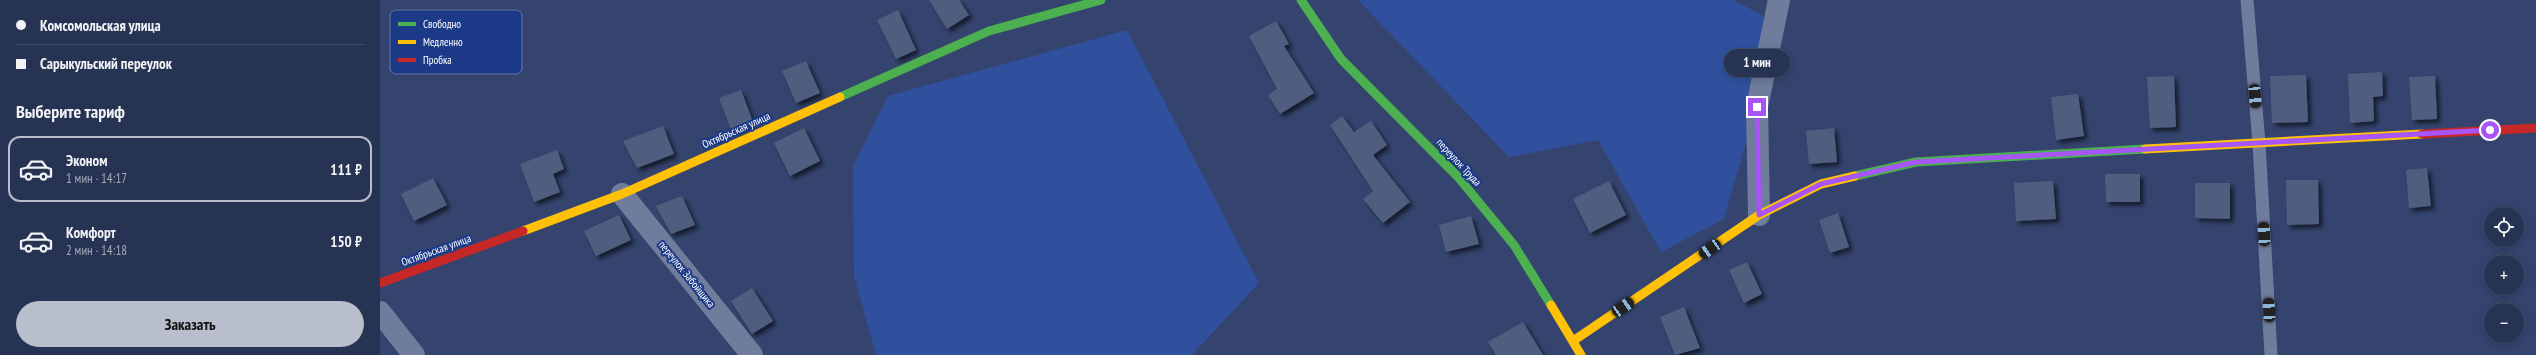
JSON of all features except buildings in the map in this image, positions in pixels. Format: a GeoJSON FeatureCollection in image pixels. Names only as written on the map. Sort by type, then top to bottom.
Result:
{"type":"FeatureCollection","features":[{"type":"Feature","properties":{"kind":"street","name":"Октябрьская улица"},"geometry":{"type":"LineString","coordinates":[[380,283],[622,194],[989,32],[1101,0]]}},
{"type":"Feature","properties":{"kind":"street","name":"переулок Труда"},"geometry":{"type":"LineString","coordinates":[[1301,0],[1341,59],[1458,177],[1514,245],[1577,351]]}},
{"type":"Feature","properties":{"kind":"street"},"geometry":{"type":"LineString","coordinates":[[1759,215],[1757,107],[1779,0]]}},
{"type":"Feature","properties":{"kind":"street"},"geometry":{"type":"LineString","coordinates":[[1577,351],[1759,215],[1821,184],[1916,162],[2536,128]]}},
{"type":"Feature","properties":{"kind":"street","name":"переулок Забойщика"},"geometry":{"type":"LineString","coordinates":[[622,194],[752,355]]}},
{"type":"Feature","properties":{"kind":"street"},"geometry":{"type":"LineString","coordinates":[[380,312],[414,355]]}},
{"type":"Feature","properties":{"kind":"lane"},"geometry":{"type":"LineString","coordinates":[[2247,0],[2259,143],[2271,355]]}},
{"type":"Feature","properties":{"kind":"shaded area"},"geometry":{"type":"Polygon","coordinates":[[[1358,0],[1733,0],[1764,16],[1746,142],[1724,219],[1661,252],[1598,140],[1509,157],[1358,0]]]}},
{"type":"Feature","properties":{"kind":"shaded area"},"geometry":{"type":"Polygon","coordinates":[[[1127,30],[1259,283],[1192,355],[876,355],[854,276],[853,167],[888,96],[1127,30]]]}},
{"type":"Feature","properties":{"kind":"traffic: fast"},"geometry":{"type":"LineString","coordinates":[[840,97],[989,31],[1101,0]]}},
{"type":"Feature","properties":{"kind":"traffic: fast"},"geometry":{"type":"LineString","coordinates":[[1301,0],[1341,59],[1458,177],[1514,245],[1551,305]]}},
{"type":"Feature","properties":{"kind":"traffic: fast"},"geometry":{"type":"LineString","coordinates":[[1855,176],[1916,162],[2145,149]]}},
{"type":"Feature","properties":{"kind":"traffic: slow"},"geometry":{"type":"LineString","coordinates":[[523,231],[622,194],[840,97]]}},
{"type":"Feature","properties":{"kind":"traffic: slow"},"geometry":{"type":"LineString","coordinates":[[2145,149],[2422,134]]}},
{"type":"Feature","properties":{"kind":"traffic: slow"},"geometry":{"type":"LineString","coordinates":[[1573,341],[1759,215],[1821,184],[1855,176]]}},
{"type":"Feature","properties":{"kind":"traffic: slow"},"geometry":{"type":"LineString","coordinates":[[1551,305],[1581,355]]}},
{"type":"Feature","properties":{"kind":"traffic: jam"},"geometry":{"type":"LineString","coordinates":[[2422,134],[2536,128]]}},
{"type":"Feature","properties":{"kind":"traffic: jam"},"geometry":{"type":"LineString","coordinates":[[380,283],[523,231]]}},
{"type":"Feature","properties":{"kind":"route"},"geometry":{"type":"LineString","coordinates":[[1757,107],[1759,215],[1821,184],[1916,162],[2490,130]]}}]}
